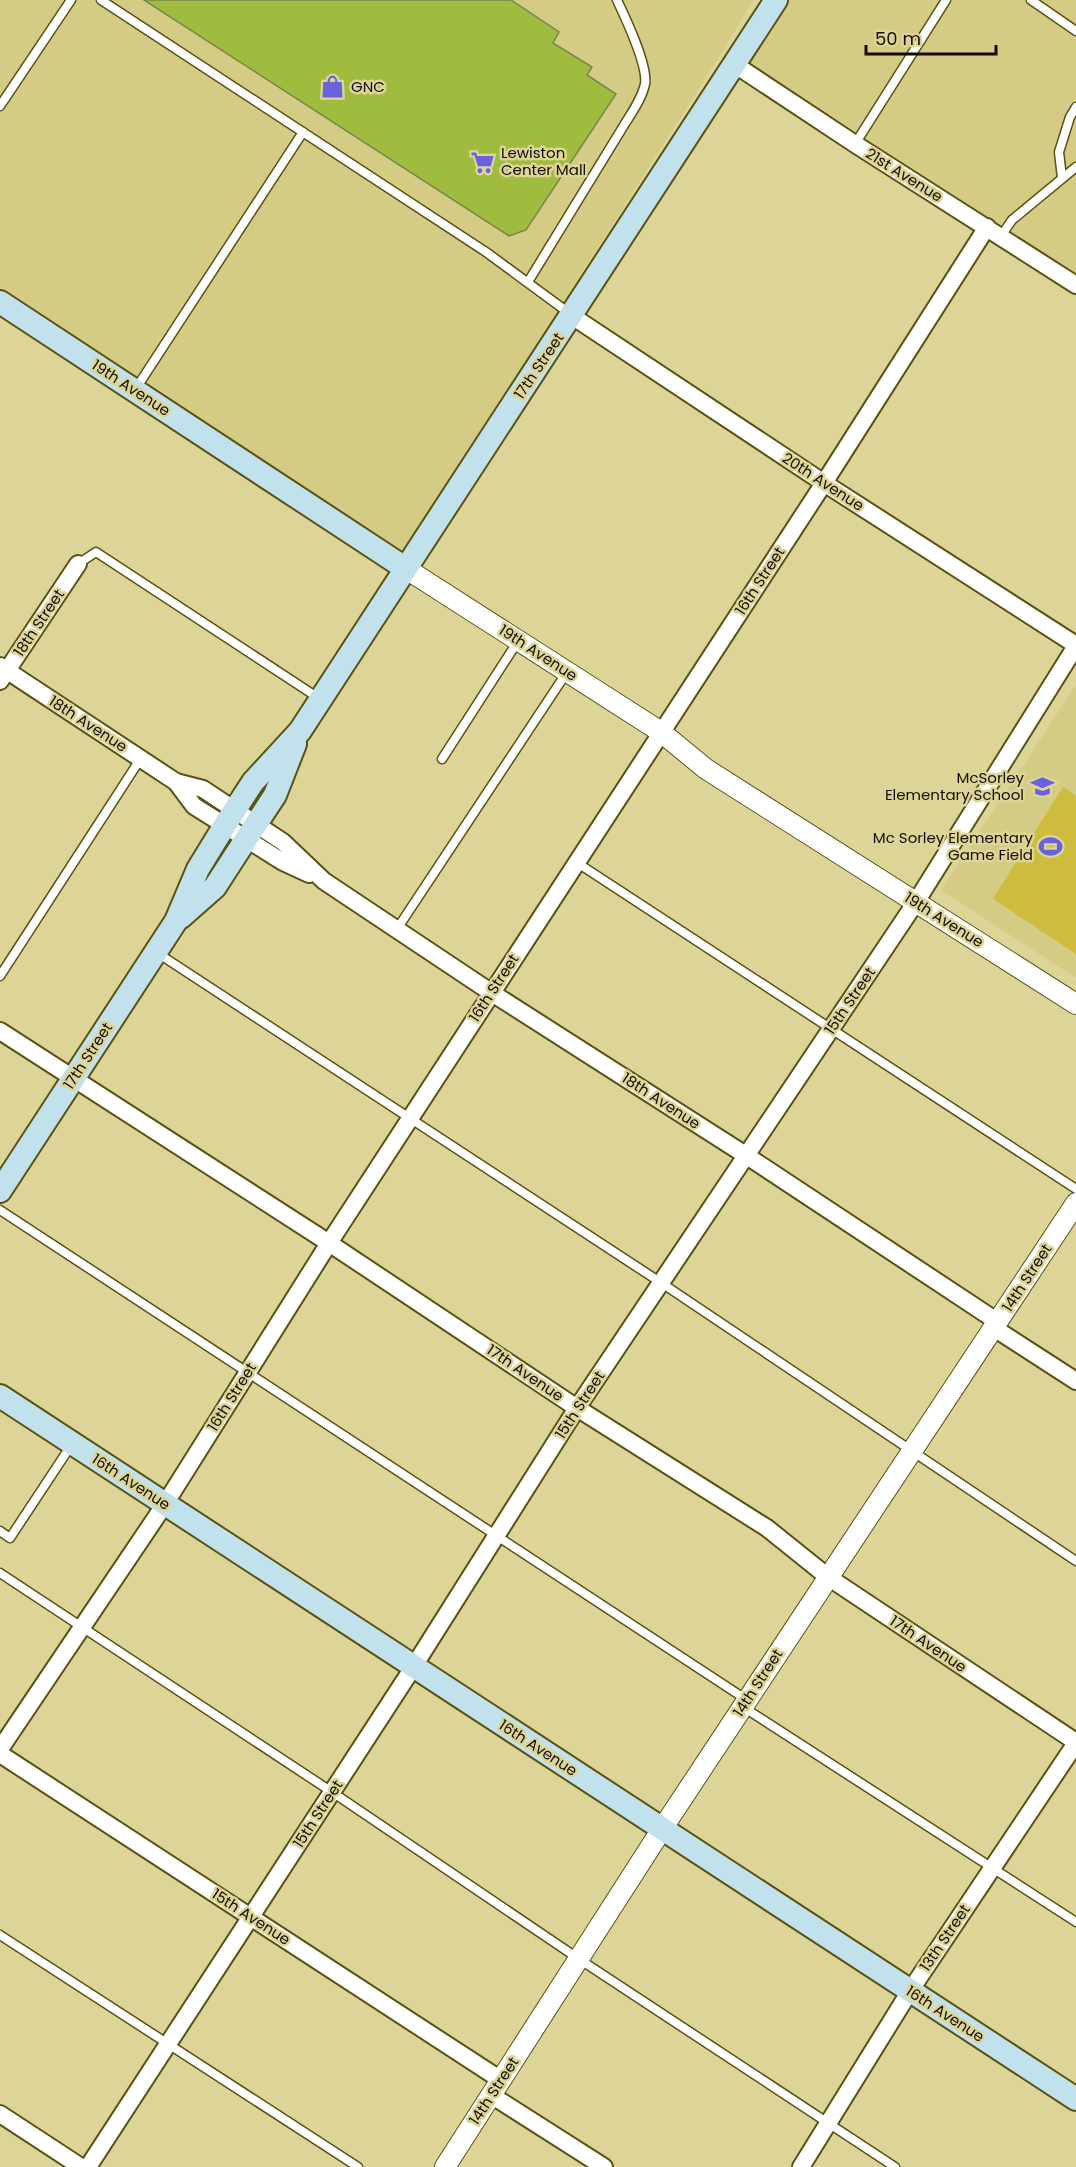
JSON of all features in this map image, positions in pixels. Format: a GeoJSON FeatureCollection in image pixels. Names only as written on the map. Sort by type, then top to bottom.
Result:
{"type":"FeatureCollection","features":[{"type":"Feature","properties":{"kind":"main road","name":"17th Street"},"geometry":{"type":"LineString","coordinates":[[0,1191],[176,921],[198,869],[253,782],[300,731],[776,0]]}},
{"type":"Feature","properties":{"kind":"main road","name":"19th Avenue"},"geometry":{"type":"LineString","coordinates":[[0,302],[405,568]]}},
{"type":"Feature","properties":{"kind":"main road","name":"17th Street"},"geometry":{"type":"LineString","coordinates":[[176,921],[215,887],[251,832],[275,795],[300,731]]}},
{"type":"Feature","properties":{"kind":"main road","name":"16th Avenue"},"geometry":{"type":"LineString","coordinates":[[0,1396],[1076,2100]]}},
{"type":"Feature","properties":{"kind":"street","name":"21st Avenue"},"geometry":{"type":"LineString","coordinates":[[734,64],[1076,285]]}},
{"type":"Feature","properties":{"kind":"street","name":"16th Street"},"geometry":{"type":"LineString","coordinates":[[0,1749],[165,1504],[409,1119],[824,483],[994,231]]}},
{"type":"Feature","properties":{"kind":"street","name":"20th Avenue"},"geometry":{"type":"LineString","coordinates":[[572,316],[824,483],[1076,645]]}},
{"type":"Feature","properties":{"kind":"street","name":"18th Street"},"geometry":{"type":"LineString","coordinates":[[2,672],[78,564]]}},
{"type":"Feature","properties":{"kind":"street","name":"19th Avenue"},"geometry":{"type":"LineString","coordinates":[[405,568],[661,732],[706,769],[1076,1004]]}},
{"type":"Feature","properties":{"kind":"street","name":"15th Street"},"geometry":{"type":"LineString","coordinates":[[88,2167],[414,1666],[577,1408],[916,902],[1076,645]]}},
{"type":"Feature","properties":{"kind":"street","name":"18th Avenue"},"geometry":{"type":"LineString","coordinates":[[2,672],[176,782],[203,789],[230,818],[251,832],[283,862],[324,881],[492,993],[747,1156],[1076,1381]]}},
{"type":"Feature","properties":{"kind":"street","name":"17th Avenue"},"geometry":{"type":"LineString","coordinates":[[0,1031],[329,1243],[577,1408],[767,1528],[828,1577],[1076,1743]]}},
{"type":"Feature","properties":{"kind":"street","name":"14th Street"},"geometry":{"type":"LineString","coordinates":[[445,2167],[662,1829],[1076,1203]]}},
{"type":"Feature","properties":{"kind":"street","name":"13th Street"},"geometry":{"type":"LineString","coordinates":[[801,2167],[910,1991],[1076,1743]]}},
{"type":"Feature","properties":{"kind":"street","name":"15th Avenue"},"geometry":{"type":"LineString","coordinates":[[0,1754],[251,1917],[496,2087],[604,2167]]}},
{"type":"Feature","properties":{"kind":"street"},"geometry":{"type":"LineString","coordinates":[[0,2114],[81,2167]]}},
{"type":"Feature","properties":{"kind":"lane"},"geometry":{"type":"LineString","coordinates":[[0,106],[71,0]]}},
{"type":"Feature","properties":{"kind":"lane"},"geometry":{"type":"LineString","coordinates":[[101,0],[486,252],[572,316]]}},
{"type":"Feature","properties":{"kind":"lane"},"geometry":{"type":"LineString","coordinates":[[528,282],[638,103],[645,84],[644,67],[618,0]]}},
{"type":"Feature","properties":{"kind":"lane"},"geometry":{"type":"LineString","coordinates":[[855,144],[946,0]]}},
{"type":"Feature","properties":{"kind":"lane"},"geometry":{"type":"LineString","coordinates":[[1031,0],[1076,31]]}},
{"type":"Feature","properties":{"kind":"lane"},"geometry":{"type":"LineString","coordinates":[[1062,178],[1059,152],[1070,117],[1076,107]]}},
{"type":"Feature","properties":{"kind":"lane"},"geometry":{"type":"LineString","coordinates":[[135,391],[303,132]]}},
{"type":"Feature","properties":{"kind":"lane"},"geometry":{"type":"LineString","coordinates":[[994,231],[1012,220],[1076,167]]}},
{"type":"Feature","properties":{"kind":"lane"},"geometry":{"type":"LineString","coordinates":[[78,564],[96,552],[320,699]]}},
{"type":"Feature","properties":{"kind":"lane"},"geometry":{"type":"LineString","coordinates":[[442,759],[518,640]]}},
{"type":"Feature","properties":{"kind":"lane"},"geometry":{"type":"LineString","coordinates":[[397,929],[567,672]]}},
{"type":"Feature","properties":{"kind":"lane"},"geometry":{"type":"LineString","coordinates":[[0,976],[141,758]]}},
{"type":"Feature","properties":{"kind":"lane"},"geometry":{"type":"LineString","coordinates":[[576,862],[1076,1189]]}},
{"type":"Feature","properties":{"kind":"lane"},"geometry":{"type":"LineString","coordinates":[[156,952],[660,1282],[1076,1561]]}},
{"type":"Feature","properties":{"kind":"lane"},"geometry":{"type":"LineString","coordinates":[[0,1210],[497,1535],[745,1704],[1076,1922]]}},
{"type":"Feature","properties":{"kind":"lane"},"geometry":{"type":"LineString","coordinates":[[0,1531],[10,1538],[73,1443]]}},
{"type":"Feature","properties":{"kind":"lane"},"geometry":{"type":"LineString","coordinates":[[0,1573],[895,2167]]}},
{"type":"Feature","properties":{"kind":"lane"},"geometry":{"type":"LineString","coordinates":[[0,1935],[358,2167]]}},
{"type":"Feature","properties":{"kind":"shaded area","name":"Lewiston Center Mall"},"geometry":{"type":"Polygon","coordinates":[[[0,0],[753,0],[402,556],[0,291],[0,0]]]}},
{"type":"Feature","properties":{"kind":"shaded area"},"geometry":{"type":"Polygon","coordinates":[[[776,0],[1076,0],[1076,285],[734,64],[776,0]]]}},
{"type":"Feature","properties":{"kind":"shaded area","name":"McSorley Elementary School"},"geometry":{"type":"Polygon","coordinates":[[[1076,685],[1076,978],[941,890],[1076,685]]]}},
{"type":"Feature","properties":{"kind":"shaded area","name":"Mc Sorley Elementary Game Field"},"geometry":{"type":"Polygon","coordinates":[[[1063,787],[1076,796],[1076,954],[993,899],[1063,787]]]}},
{"type":"Feature","properties":{"kind":"building","name":"Lewiston Center Mall"},"geometry":{"type":"Polygon","coordinates":[[[144,0],[511,0],[559,32],[553,43],[592,67],[587,75],[616,94],[526,230],[509,236],[144,0]]]}},
{"type":"Feature","properties":{"kind":"place","name":"GNC"},"geometry":{"type":"Point","coordinates":[333,87]}},
{"type":"Feature","properties":{"kind":"place","name":"Lewiston Center Mall"},"geometry":{"type":"Point","coordinates":[483,162]}},
{"type":"Feature","properties":{"kind":"place","name":"McSorley Elementary School"},"geometry":{"type":"Point","coordinates":[1042,787]}},
{"type":"Feature","properties":{"kind":"place","name":"Mc Sorley Elementary Game Field"},"geometry":{"type":"Point","coordinates":[1051,847]}}]}
